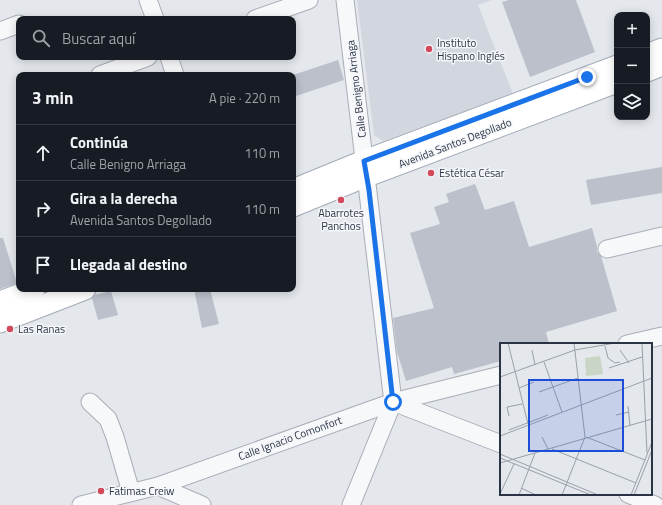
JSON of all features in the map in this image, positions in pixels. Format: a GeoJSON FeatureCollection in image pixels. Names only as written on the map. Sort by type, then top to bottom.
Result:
{"type":"FeatureCollection","features":[{"type":"Feature","properties":{"kind":"main road"},"geometry":{"type":"LineString","coordinates":[[650,54],[662,49]]}},
{"type":"Feature","properties":{"kind":"main road"},"geometry":{"type":"LineString","coordinates":[[650,70],[662,65]]}},
{"type":"Feature","properties":{"kind":"main road","name":"Avenida Santos Degollado"},"geometry":{"type":"LineString","coordinates":[[296,204],[366,169],[614,67]]}},
{"type":"Feature","properties":{"kind":"main road","name":"Avenida Santos Degollado"},"geometry":{"type":"LineString","coordinates":[[296,189],[366,169],[614,83]]}},
{"type":"Feature","properties":{"kind":"main road"},"geometry":{"type":"LineString","coordinates":[[0,302],[26,292]]}},
{"type":"Feature","properties":{"kind":"main road"},"geometry":{"type":"LineString","coordinates":[[0,322],[77,292]]}},
{"type":"Feature","properties":{"kind":"street"},"geometry":{"type":"LineString","coordinates":[[148,0],[154,16]]}},
{"type":"Feature","properties":{"kind":"street"},"geometry":{"type":"LineString","coordinates":[[264,16],[309,0]]}},
{"type":"Feature","properties":{"kind":"street","name":"Calle Benigno Arriaga"},"geometry":{"type":"LineString","coordinates":[[345,0],[393,402],[351,505]]}},
{"type":"Feature","properties":{"kind":"street"},"geometry":{"type":"LineString","coordinates":[[0,31],[16,25]]}},
{"type":"Feature","properties":{"kind":"street"},"geometry":{"type":"LineString","coordinates":[[108,72],[140,60]]}},
{"type":"Feature","properties":{"kind":"street"},"geometry":{"type":"LineString","coordinates":[[170,60],[174,72]]}},
{"type":"Feature","properties":{"kind":"street"},"geometry":{"type":"LineString","coordinates":[[607,248],[662,236]]}},
{"type":"Feature","properties":{"kind":"street"},"geometry":{"type":"LineString","coordinates":[[631,343],[662,336]]}},
{"type":"Feature","properties":{"kind":"street","name":"Calle Ignacio Comonfort"},"geometry":{"type":"LineString","coordinates":[[81,505],[158,486],[393,402],[500,375]]}},
{"type":"Feature","properties":{"kind":"street"},"geometry":{"type":"LineString","coordinates":[[90,402],[108,419],[115,437],[131,492]]}},
{"type":"Feature","properties":{"kind":"street"},"geometry":{"type":"LineString","coordinates":[[393,402],[500,444]]}},
{"type":"Feature","properties":{"kind":"street"},"geometry":{"type":"LineString","coordinates":[[158,486],[202,505]]}},
{"type":"Feature","properties":{"kind":"street"},"geometry":{"type":"LineString","coordinates":[[630,495],[655,505]]}},
{"type":"Feature","properties":{"kind":"shaded area","name":"Instituto Hispano Inglés"},"geometry":{"type":"Polygon","coordinates":[[[357,0],[492,0],[478,5],[513,94],[383,141],[374,135],[357,0]]]}},
{"type":"Feature","properties":{"kind":"building"},"geometry":{"type":"Polygon","coordinates":[[[509,0],[576,0],[595,52],[530,77],[502,2],[509,0]]]}},
{"type":"Feature","properties":{"kind":"building"},"geometry":{"type":"Polygon","coordinates":[[[338,60],[344,80],[296,96],[296,74],[338,60]]]}},
{"type":"Feature","properties":{"kind":"building"},"geometry":{"type":"Polygon","coordinates":[[[662,167],[662,193],[591,205],[586,180],[662,167]]]}},
{"type":"Feature","properties":{"kind":"building"},"geometry":{"type":"Polygon","coordinates":[[[475,184],[485,210],[514,201],[529,247],[592,228],[597,246],[597,252],[601,256],[617,311],[546,332],[549,343],[500,343],[500,361],[454,374],[452,367],[406,381],[397,352],[393,318],[434,308],[410,233],[440,224],[434,207],[449,202],[446,194],[475,184]]]}},
{"type":"Feature","properties":{"kind":"building"},"geometry":{"type":"Polygon","coordinates":[[[0,238],[3,238],[16,283],[0,289],[0,238]]]}},
{"type":"Feature","properties":{"kind":"building"},"geometry":{"type":"Polygon","coordinates":[[[111,292],[118,315],[98,320],[92,298],[95,295],[111,292]]]}},
{"type":"Feature","properties":{"kind":"building"},"geometry":{"type":"Polygon","coordinates":[[[195,292],[211,292],[219,324],[202,328],[195,292]]]}},
{"type":"Feature","properties":{"kind":"place","name":"Instituto Hispano Inglés"},"geometry":{"type":"Point","coordinates":[429,49]}},
{"type":"Feature","properties":{"kind":"place","name":"Estética César"},"geometry":{"type":"Point","coordinates":[431,173]}},
{"type":"Feature","properties":{"kind":"place","name":"Abarrotes Panchos"},"geometry":{"type":"Point","coordinates":[341,200]}},
{"type":"Feature","properties":{"kind":"place","name":"Las Ranas"},"geometry":{"type":"Point","coordinates":[10,329]}},
{"type":"Feature","properties":{"kind":"place","name":"Fatimas Creiw"},"geometry":{"type":"Point","coordinates":[101,491]}},
{"type":"Feature","properties":{"kind":"route"},"geometry":{"type":"LineString","coordinates":[[393,402],[369,190],[364,161],[587,77]]}}]}
